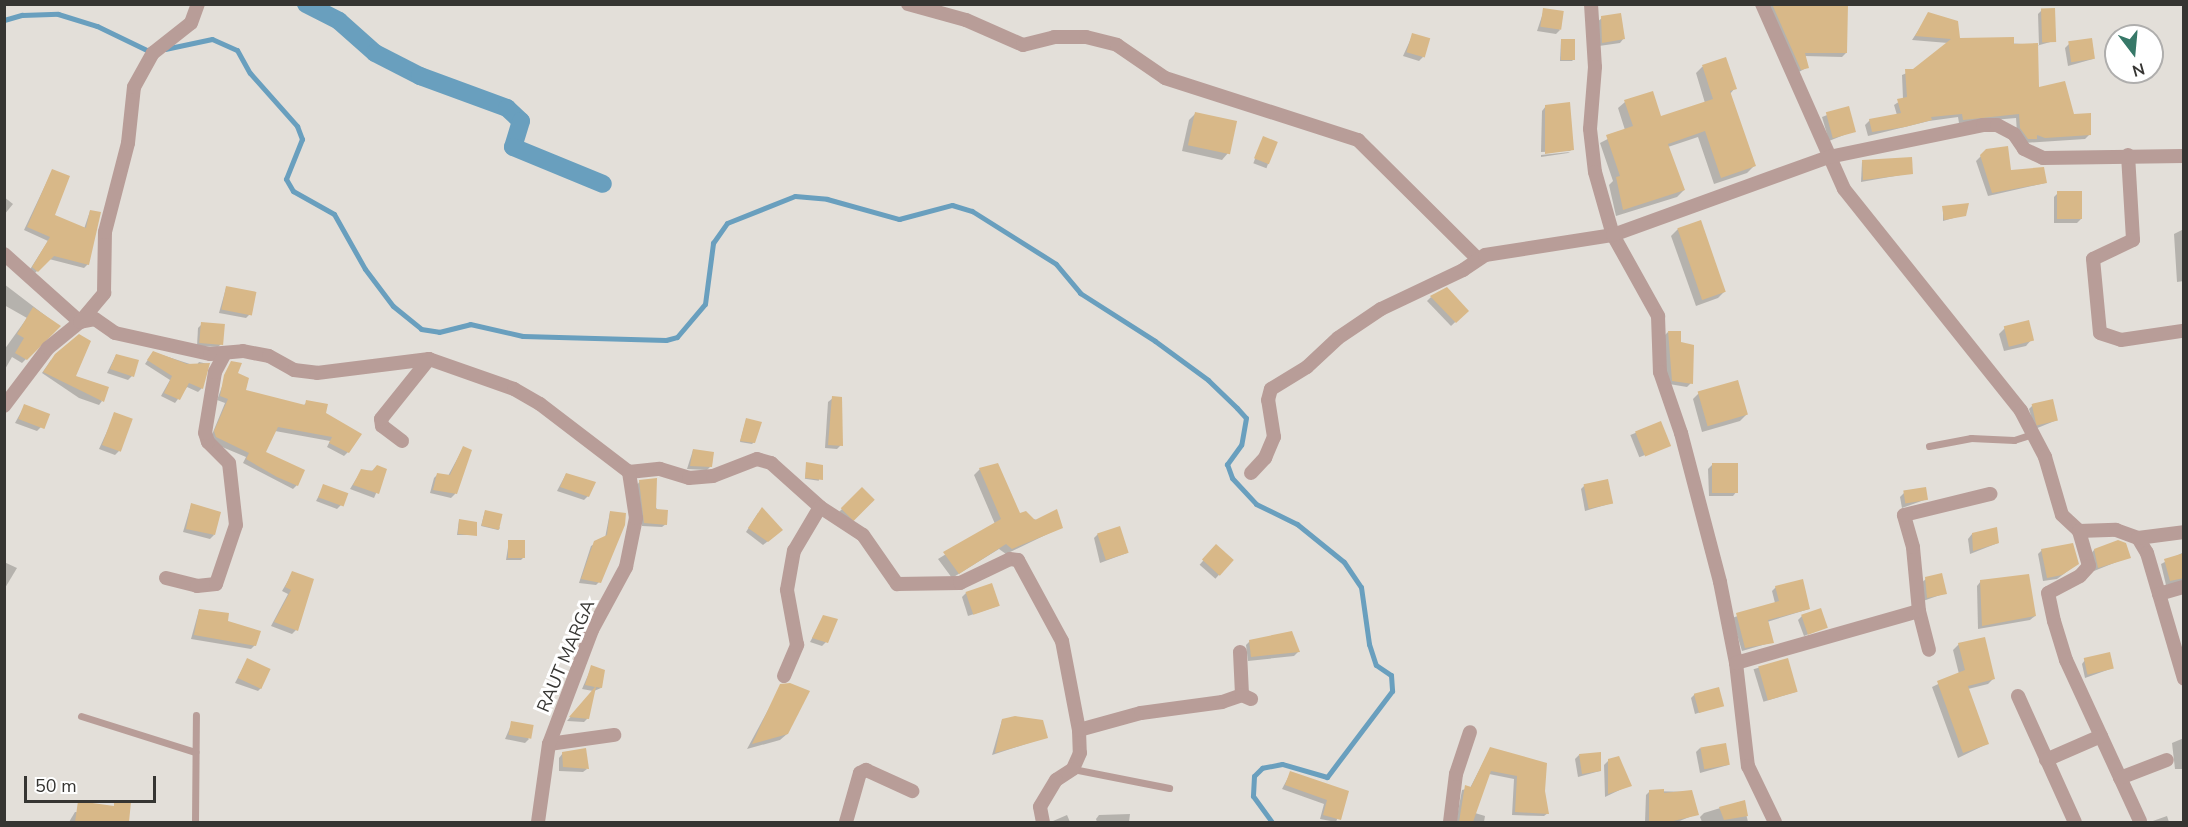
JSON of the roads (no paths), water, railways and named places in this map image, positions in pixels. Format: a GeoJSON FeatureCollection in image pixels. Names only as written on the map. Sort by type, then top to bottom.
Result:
{"type":"FeatureCollection","features":[{"type":"Feature","properties":{"kind":"street"},"geometry":{"type":"LineString","coordinates":[[4,406],[48,348],[80,322],[104,293],[105,232],[128,143],[134,87],[153,53],[191,23],[198,4]]}},
{"type":"Feature","properties":{"kind":"street"},"geometry":{"type":"LineString","coordinates":[[908,4],[966,20],[1023,45],[1065,37],[1086,37],[1117,45],[1165,78],[1358,140],[1478,259]]}},
{"type":"Feature","properties":{"kind":"street"},"geometry":{"type":"LineString","coordinates":[[1591,4],[1595,67],[1590,129],[1595,172],[1613,235],[1659,316],[1660,372],[1681,433],[1720,582],[1736,663],[1748,766],[1774,822]]}},
{"type":"Feature","properties":{"kind":"street"},"geometry":{"type":"LineString","coordinates":[[1762,4],[1829,157],[1856,206],[1979,355],[2021,411],[2045,457],[2062,515],[2079,531],[2089,566],[2080,576],[2048,593],[2066,660],[2140,821]]}},
{"type":"Feature","properties":{"kind":"street"},"geometry":{"type":"LineString","coordinates":[[1251,473],[1265,458],[1274,437],[1268,400],[1271,388],[1307,367],[1338,338],[1380,309],[1463,270],[1491,253],[1613,235],[1829,157],[1983,125],[1997,125],[2014,134],[2024,148],[2043,158],[2184,156]]}},
{"type":"Feature","properties":{"kind":"street"},"geometry":{"type":"LineString","coordinates":[[2128,155],[2133,240],[2093,259],[2100,333],[2121,340],[2182,331]]}},
{"type":"Feature","properties":{"kind":"street"},"geometry":{"type":"LineString","coordinates":[[4,254],[80,322]]}},
{"type":"Feature","properties":{"kind":"street"},"geometry":{"type":"LineString","coordinates":[[80,322],[95,319],[126,336],[210,354],[243,351],[269,356],[294,370],[317,373],[429,359],[514,389],[540,404],[629,472],[660,469],[689,478],[713,476],[757,459],[771,463],[820,507],[863,535],[897,584],[960,583],[1010,559],[1018,560],[1062,641],[1079,730],[1080,753],[1073,769],[1056,780],[1040,807],[1043,822]]}},
{"type":"Feature","properties":{"kind":"street"},"geometry":{"type":"LineString","coordinates":[[166,578],[197,586],[216,584],[236,525],[229,463],[208,442],[205,432],[215,372],[225,353]]}},
{"type":"Feature","properties":{"kind":"street"},"geometry":{"type":"LineString","coordinates":[[402,441],[382,426],[381,419],[429,359]]}},
{"type":"Feature","properties":{"kind":"street","name":"RAUT MARGA"},"geometry":{"type":"LineString","coordinates":[[538,822],[549,744],[592,630],[626,567],[636,518],[629,472]]}},
{"type":"Feature","properties":{"kind":"street"},"geometry":{"type":"LineString","coordinates":[[1929,650],[1919,610],[1913,547],[1904,515],[1990,494]]}},
{"type":"Feature","properties":{"kind":"street"},"geometry":{"type":"LineString","coordinates":[[784,676],[797,645],[787,590],[794,551],[820,507]]}},
{"type":"Feature","properties":{"kind":"street"},"geometry":{"type":"LineString","coordinates":[[2079,531],[2116,530],[2138,538],[2184,532]]}},
{"type":"Feature","properties":{"kind":"street"},"geometry":{"type":"LineString","coordinates":[[2138,538],[2159,594],[2184,679]]}},
{"type":"Feature","properties":{"kind":"street"},"geometry":{"type":"LineString","coordinates":[[2159,594],[2184,587]]}},
{"type":"Feature","properties":{"kind":"street"},"geometry":{"type":"LineString","coordinates":[[1736,663],[1919,610]]}},
{"type":"Feature","properties":{"kind":"street"},"geometry":{"type":"LineString","coordinates":[[1079,730],[1141,713],[1246,697],[1239,652]]}},
{"type":"Feature","properties":{"kind":"street"},"geometry":{"type":"LineString","coordinates":[[2018,696],[2075,822]]}},
{"type":"Feature","properties":{"kind":"street"},"geometry":{"type":"LineString","coordinates":[[1450,822],[1456,774],[1470,732]]}},
{"type":"Feature","properties":{"kind":"street"},"geometry":{"type":"LineString","coordinates":[[549,744],[614,735]]}},
{"type":"Feature","properties":{"kind":"street"},"geometry":{"type":"LineString","coordinates":[[2046,760],[2101,736]]}},
{"type":"Feature","properties":{"kind":"street"},"geometry":{"type":"LineString","coordinates":[[2120,778],[2167,760]]}},
{"type":"Feature","properties":{"kind":"street"},"geometry":{"type":"LineString","coordinates":[[846,822],[860,773],[866,770],[912,791]]}},
{"type":"Feature","properties":{"kind":"lane"},"geometry":{"type":"LineString","coordinates":[[1929,446],[1971,438],[2014,440],[2032,434]]}},
{"type":"Feature","properties":{"kind":"lane"},"geometry":{"type":"LineString","coordinates":[[195,822],[196,715]]}},
{"type":"Feature","properties":{"kind":"lane"},"geometry":{"type":"LineString","coordinates":[[81,716],[195,752]]}},
{"type":"Feature","properties":{"kind":"lane"},"geometry":{"type":"LineString","coordinates":[[1073,769],[1170,788]]}},
{"type":"Feature","properties":{"kind":"waterway"},"geometry":{"type":"LineString","coordinates":[[306,4],[339,21],[375,53],[420,76],[507,108],[521,121],[513,147],[603,184]]}},
{"type":"Feature","properties":{"kind":"waterway"},"geometry":{"type":"LineString","coordinates":[[4,20],[22,15],[58,14],[97,26],[153,53]]}},
{"type":"Feature","properties":{"kind":"waterway"},"geometry":{"type":"LineString","coordinates":[[165,49],[212,39],[237,50],[250,73],[297,126],[302,139],[286,179],[293,191],[334,214],[365,269],[393,306],[421,329],[439,332],[470,324],[523,336],[666,340],[677,337],[705,304],[713,243],[727,223],[795,196],[827,199],[899,219],[952,205],[972,211],[1056,264],[1080,293],[1155,341],[1208,380],[1237,408],[1246,418],[1241,445],[1227,464],[1232,478],[1256,504],[1297,524],[1344,562],[1361,587],[1369,644],[1376,665],[1391,675],[1392,691],[1327,777],[1282,764],[1262,768],[1254,776],[1253,796],[1272,822]]}}]}
